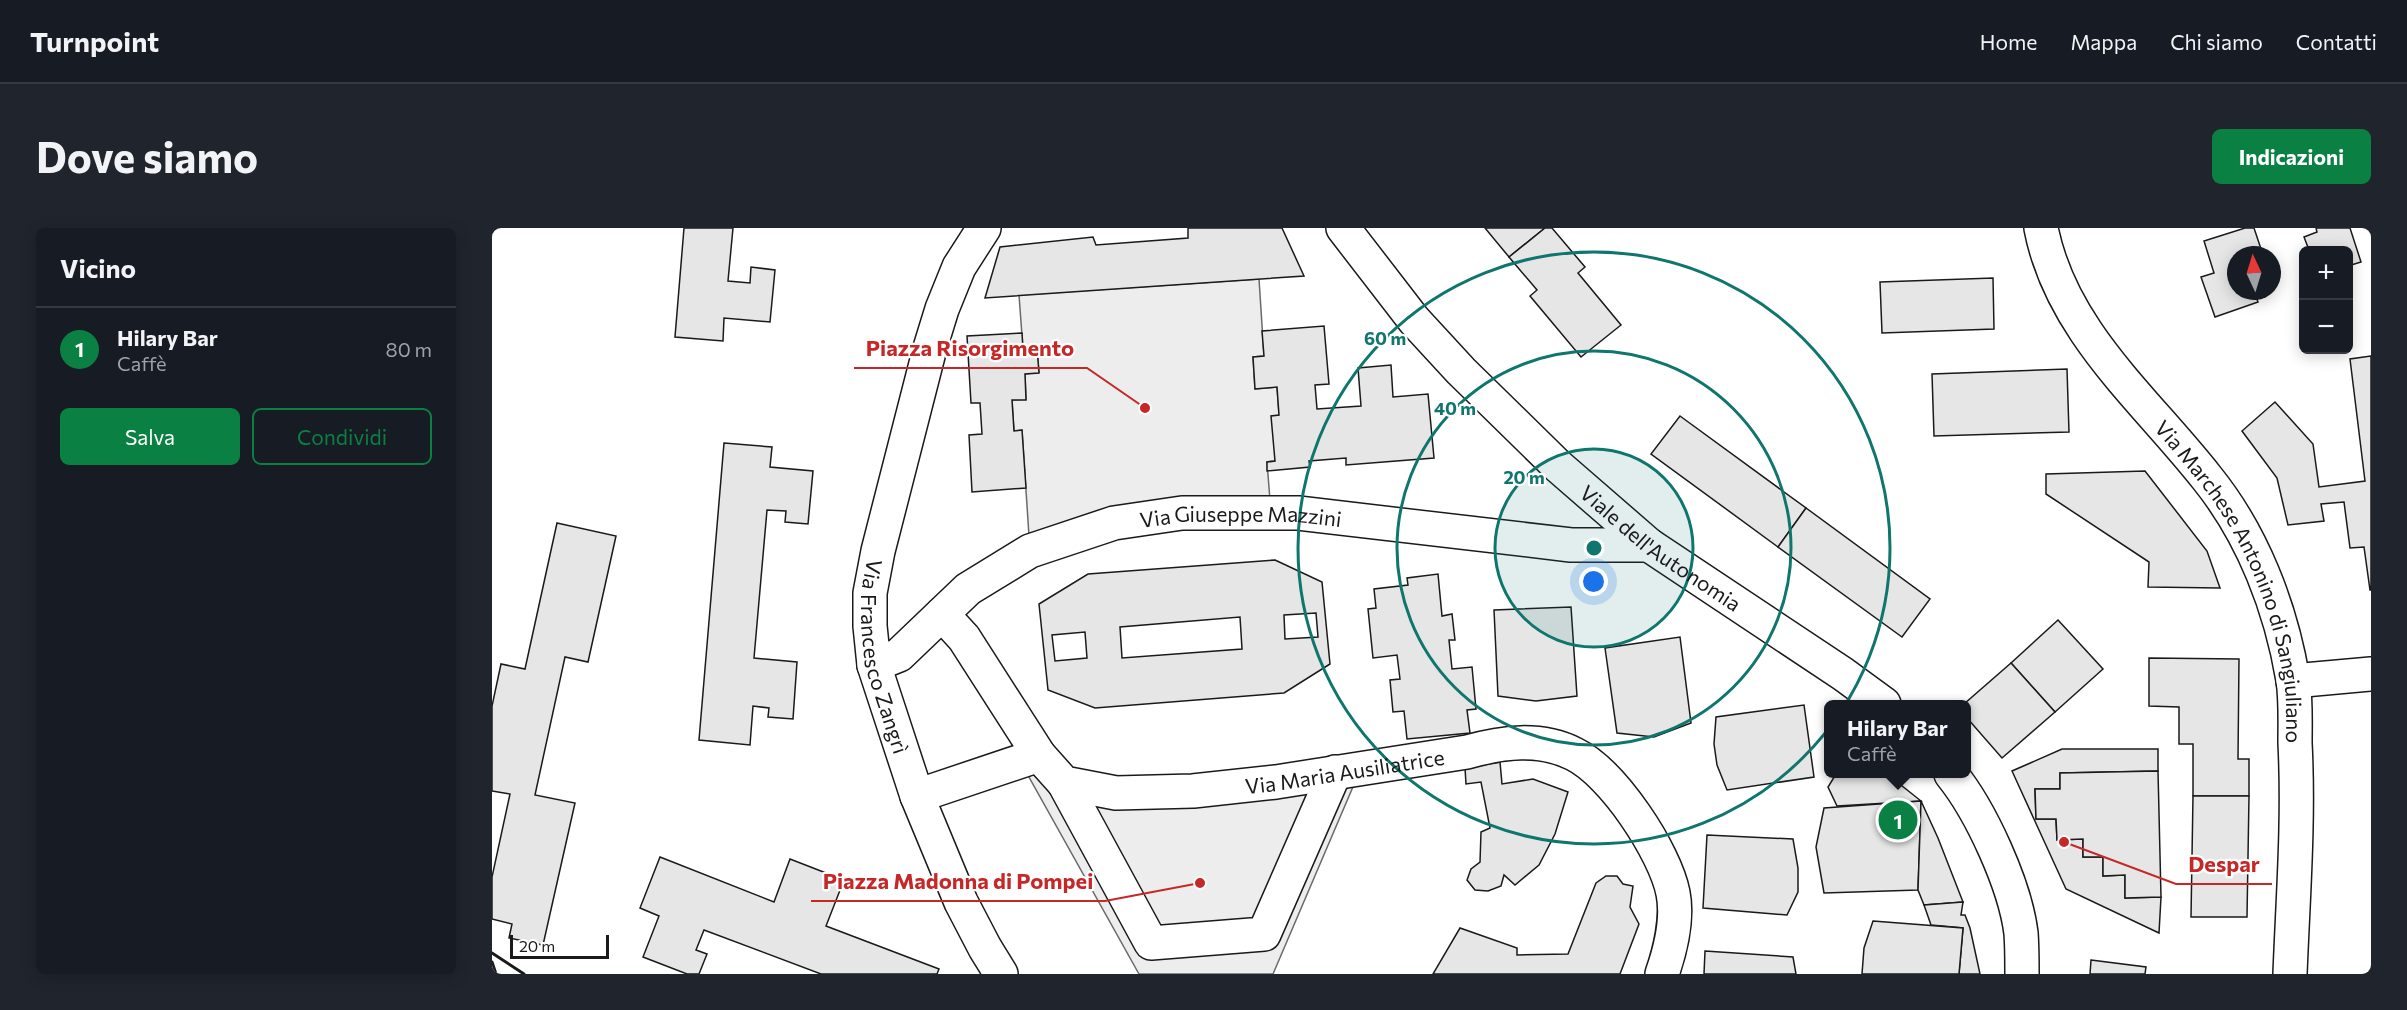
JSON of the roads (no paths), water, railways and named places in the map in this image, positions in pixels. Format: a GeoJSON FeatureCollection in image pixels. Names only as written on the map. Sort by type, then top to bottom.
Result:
{"type":"FeatureCollection","features":[{"type":"Feature","properties":{"kind":"street","name":"Via Francesco Zangrì"},"geometry":{"type":"LineString","coordinates":[[984,228],[959,267],[942,309],[930,348],[878,551],[870,593],[870,626],[874,665],[917,796],[961,902],[1001,974]]}},
{"type":"Feature","properties":{"kind":"street","name":"Viale dell'Autonomia"},"geometry":{"type":"LineString","coordinates":[[1343,228],[1414,320],[1461,371],[1558,466],[1649,545],[1843,674],[1877,700]]}},
{"type":"Feature","properties":{"kind":"street","name":"Via Marchese Antonino di Sangiuliano"},"geometry":{"type":"LineString","coordinates":[[2041,228],[2045,249],[2066,299],[2095,347],[2208,478],[2239,525],[2272,594],[2293,681],[2296,826],[2290,974]]}},
{"type":"Feature","properties":{"kind":"street","name":"Via Giuseppe Mazzini"},"geometry":{"type":"LineString","coordinates":[[874,665],[899,655],[968,589],[1030,551],[1114,524],[1182,513],[1298,513],[1571,545],[1649,545]]}},
{"type":"Feature","properties":{"kind":"street"},"geometry":{"type":"LineString","coordinates":[[942,614],[964,638],[1039,755],[1064,783],[1151,943],[1264,934],[1335,772]]}},
{"type":"Feature","properties":{"kind":"street"},"geometry":{"type":"LineString","coordinates":[[2293,681],[2371,674]]}},
{"type":"Feature","properties":{"kind":"street","name":"Via Maria Ausiliatrice"},"geometry":{"type":"LineString","coordinates":[[1064,783],[1116,793],[1193,790],[1276,782],[1467,752],[1496,744],[1525,742],[1573,753],[1586,761],[1604,778],[1633,812],[1652,841],[1665,869],[1673,895],[1673,904],[1670,950],[1662,974]]}},
{"type":"Feature","properties":{"kind":"street"},"geometry":{"type":"LineString","coordinates":[[917,796],[1039,755]]}},
{"type":"Feature","properties":{"kind":"street"},"geometry":{"type":"LineString","coordinates":[[1960,785],[1991,843],[2010,892],[2020,931],[2022,974]]}},
{"type":"Feature","properties":{"kind":"place","name":"Piazza Risorgimento"},"geometry":{"type":"Point","coordinates":[1145,408]}},
{"type":"Feature","properties":{"kind":"place","name":"Hilary Bar"},"geometry":{"type":"Point","coordinates":[1898,820]}},
{"type":"Feature","properties":{"kind":"place","name":"Despar"},"geometry":{"type":"Point","coordinates":[2064,842]}},
{"type":"Feature","properties":{"kind":"place","name":"Piazza Madonna di Pompei"},"geometry":{"type":"Point","coordinates":[1200,883]}}]}
